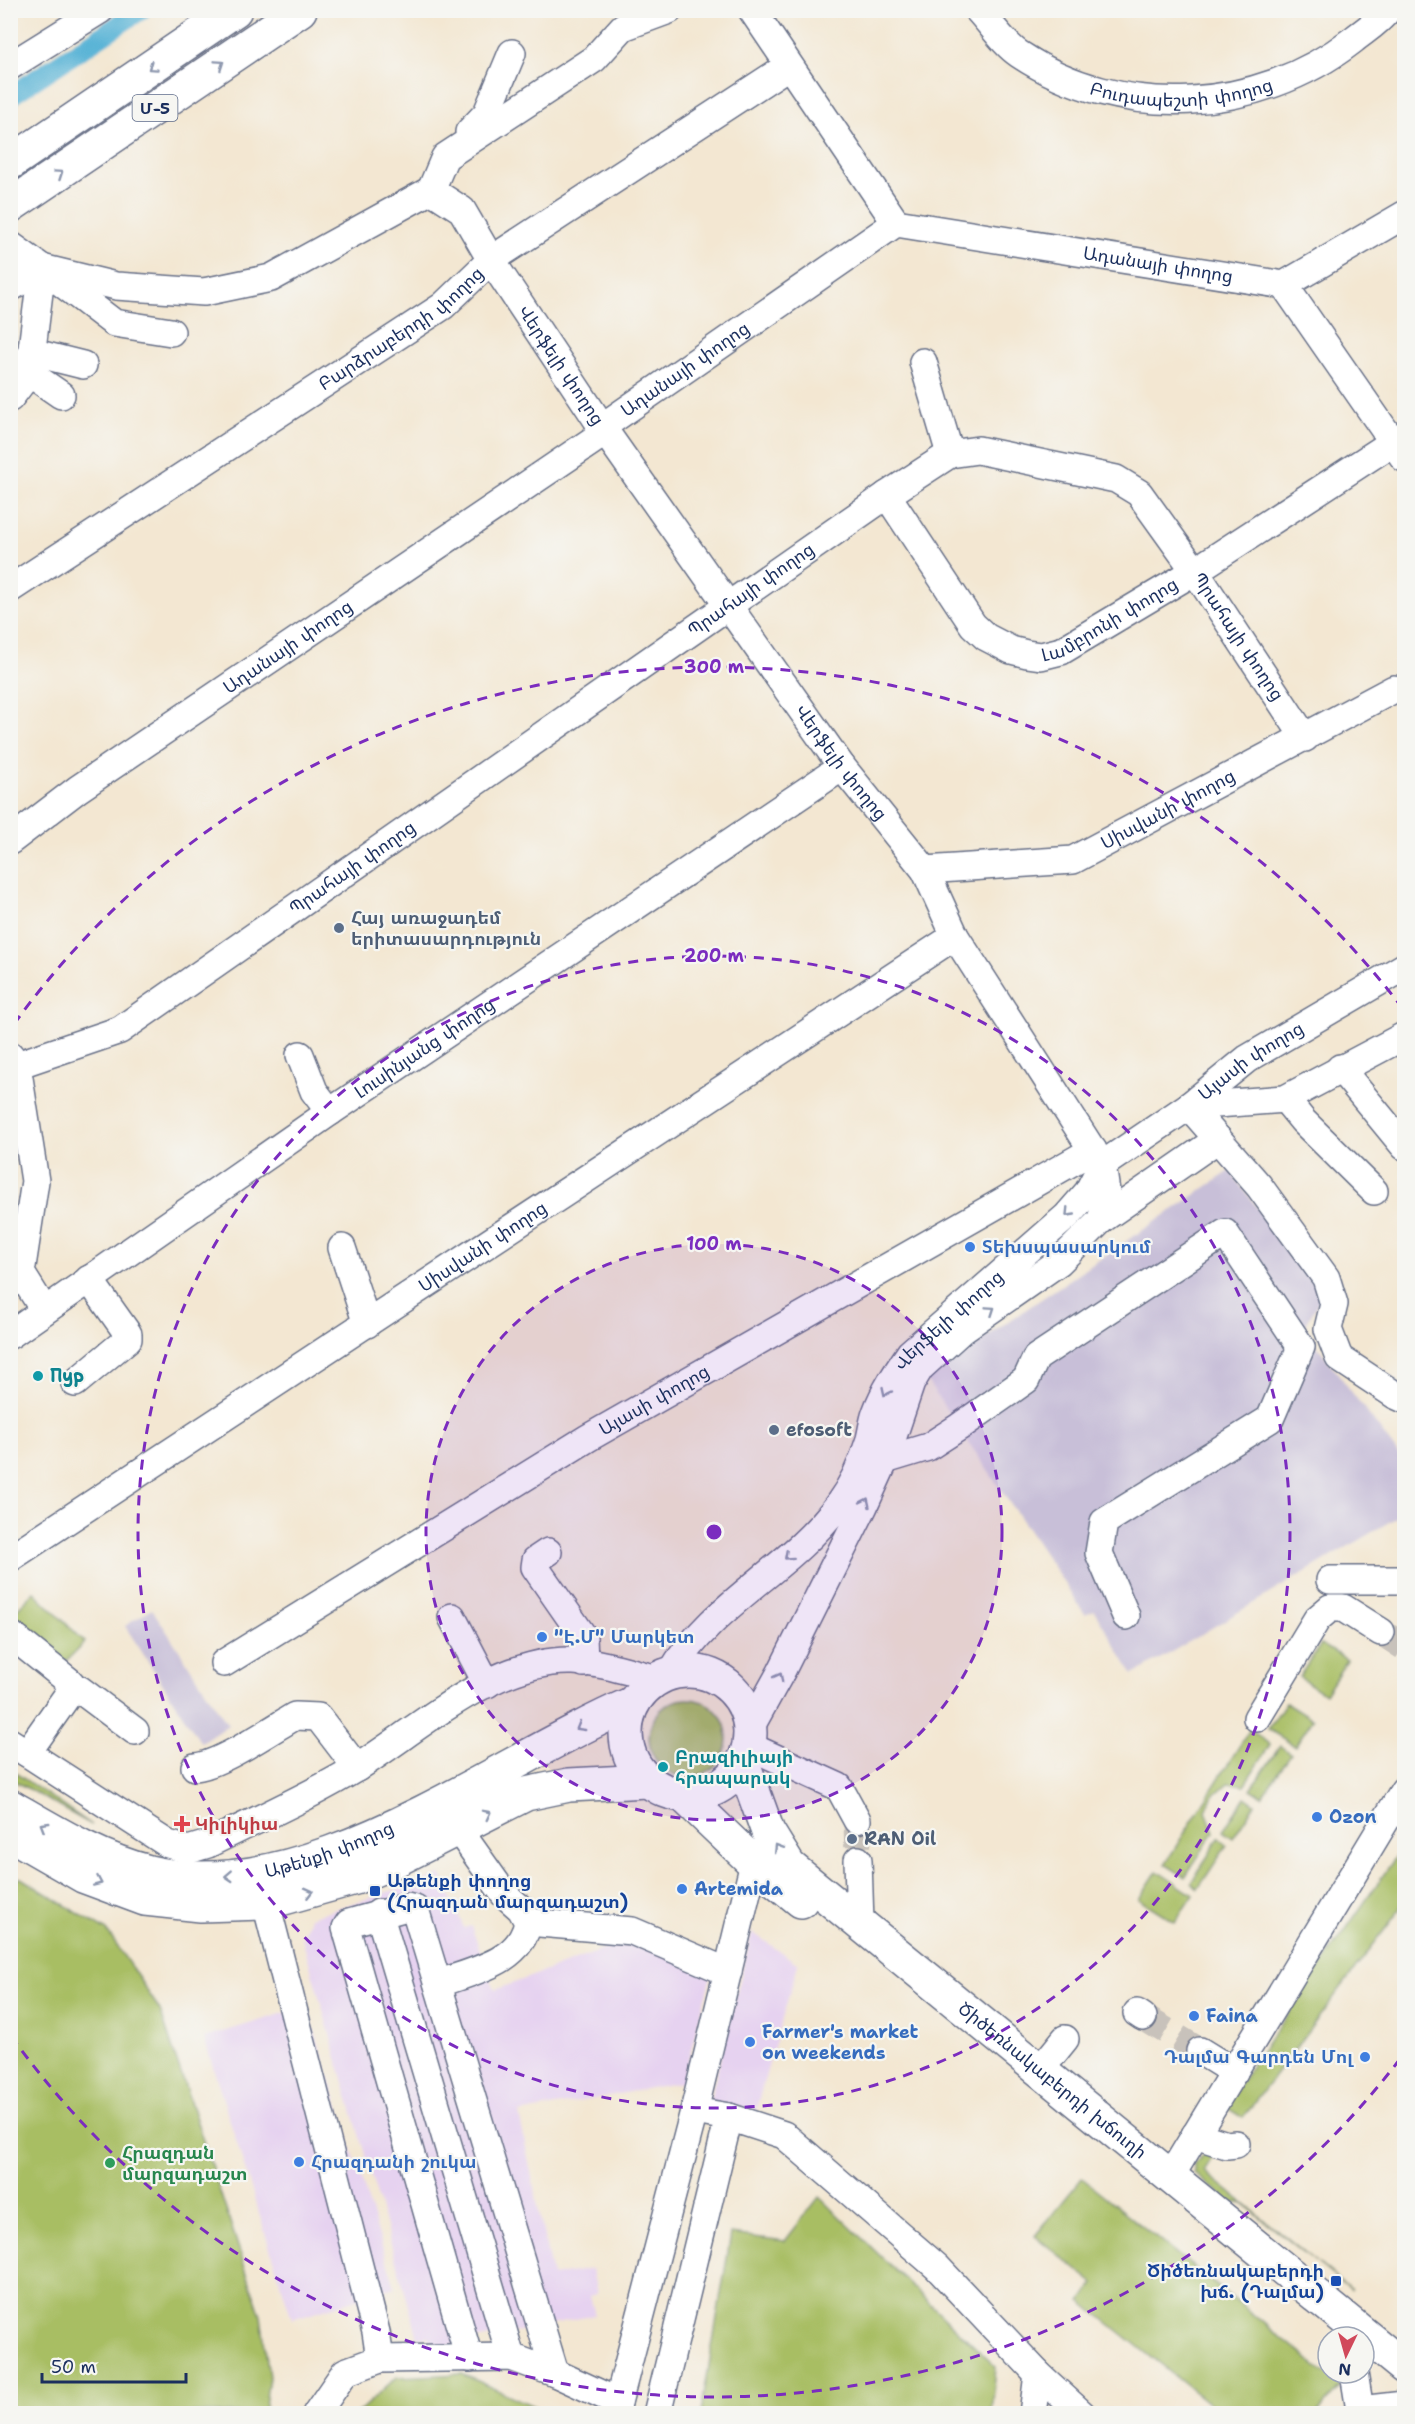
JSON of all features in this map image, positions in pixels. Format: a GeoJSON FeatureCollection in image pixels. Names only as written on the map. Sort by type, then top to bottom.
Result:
{"type":"FeatureCollection","features":[{"type":"Feature","properties":{"kind":"main road","name":"Մ-5"},"geometry":{"type":"LineString","coordinates":[[10,163],[235,10]]}},
{"type":"Feature","properties":{"kind":"main road","name":"Մ-5"},"geometry":{"type":"LineString","coordinates":[[10,206],[300,10]]}},
{"type":"Feature","properties":{"kind":"main road"},"geometry":{"type":"LineString","coordinates":[[698,1672],[724,1682],[741,1702],[748,1746],[732,1777],[718,1788],[702,1794],[684,1796],[664,1792],[647,1781],[636,1768],[628,1753],[625,1736],[627,1719],[633,1703],[639,1694],[664,1676],[698,1672]]}},
{"type":"Feature","properties":{"kind":"main road","name":"Աթենքի փողոց"},"geometry":{"type":"LineString","coordinates":[[10,1806],[98,1855],[152,1873],[190,1877],[234,1876],[284,1868],[327,1854],[399,1824],[587,1723],[633,1703]]}},
{"type":"Feature","properties":{"kind":"main road","name":"Ծիծեռնակաբերդի խճուղի"},"geometry":{"type":"LineString","coordinates":[[748,1746],[768,1832],[789,1866],[1404,2367]]}},
{"type":"Feature","properties":{"kind":"main road","name":"Աթենքի փողոց"},"geometry":{"type":"LineString","coordinates":[[10,1834],[83,1876],[145,1899],[201,1905],[266,1903],[355,1878],[526,1794],[569,1785],[647,1781]]}},
{"type":"Feature","properties":{"kind":"main road","name":"Ծիծեռնակաբերդի խճուղի"},"geometry":{"type":"LineString","coordinates":[[684,1796],[754,1863],[1324,2325]]}},
{"type":"Feature","properties":{"kind":"main road"},"geometry":{"type":"LineString","coordinates":[[1376,2367],[1404,2390]]}},
{"type":"Feature","properties":{"kind":"street"},"geometry":{"type":"LineString","coordinates":[[10,66],[100,10]]}},
{"type":"Feature","properties":{"kind":"street"},"geometry":{"type":"LineString","coordinates":[[445,157],[594,58],[623,27],[669,10]]}},
{"type":"Feature","properties":{"kind":"street"},"geometry":{"type":"LineString","coordinates":[[752,10],[896,223]]}},
{"type":"Feature","properties":{"kind":"street","name":"Բուդապեշտի փողոց"},"geometry":{"type":"LineString","coordinates":[[978,10],[1018,53],[1072,82],[1123,97],[1176,102],[1231,97],[1301,74],[1340,50],[1388,10]]}},
{"type":"Feature","properties":{"kind":"street"},"geometry":{"type":"LineString","coordinates":[[10,288],[42,268],[116,286],[204,292],[271,278],[431,190],[445,157],[488,113],[512,53]]}},
{"type":"Feature","properties":{"kind":"street","name":"Բարձրաբերդի փողոց"},"geometry":{"type":"LineString","coordinates":[[10,590],[443,306],[491,260],[788,66]]}},
{"type":"Feature","properties":{"kind":"street","name":"Վերֆելի փողոց"},"geometry":{"type":"LineString","coordinates":[[431,190],[462,210],[491,260],[602,427],[842,767],[926,870],[955,936],[1098,1158],[1088,1192],[1067,1216],[910,1353],[893,1377],[875,1414],[861,1461],[839,1504],[822,1525],[686,1648],[664,1676]]}},
{"type":"Feature","properties":{"kind":"street"},"geometry":{"type":"LineString","coordinates":[[1401,445],[1284,285],[1404,215]]}},
{"type":"Feature","properties":{"kind":"street","name":"Ադանայի փողոց"},"geometry":{"type":"LineString","coordinates":[[10,841],[78,789],[595,439],[602,427],[896,223],[1284,285]]}},
{"type":"Feature","properties":{"kind":"street"},"geometry":{"type":"LineString","coordinates":[[10,245],[114,323],[171,332]]}},
{"type":"Feature","properties":{"kind":"street"},"geometry":{"type":"LineString","coordinates":[[10,398],[30,363],[42,268]]}},
{"type":"Feature","properties":{"kind":"street"},"geometry":{"type":"LineString","coordinates":[[923,362],[950,454]]}},
{"type":"Feature","properties":{"kind":"street"},"geometry":{"type":"LineString","coordinates":[[30,363],[82,365]]}},
{"type":"Feature","properties":{"kind":"street"},"geometry":{"type":"LineString","coordinates":[[30,363],[61,396]]}},
{"type":"Feature","properties":{"kind":"street","name":"Լամբրոնի փողոց"},"geometry":{"type":"LineString","coordinates":[[887,495],[973,625],[996,644],[1041,656],[1061,651],[1401,445]]}},
{"type":"Feature","properties":{"kind":"street","name":"Պրահայի փողոց"},"geometry":{"type":"LineString","coordinates":[[14,1060],[120,1030],[887,495],[950,454],[978,450],[1116,479],[1139,493],[1195,571],[1305,738]]}},
{"type":"Feature","properties":{"kind":"street","name":"Սիսվանի փողոց"},"geometry":{"type":"LineString","coordinates":[[926,870],[1073,860],[1395,689]]}},
{"type":"Feature","properties":{"kind":"street","name":"Լուսինյանց փողոց"},"geometry":{"type":"LineString","coordinates":[[10,1335],[330,1112],[842,767]]}},
{"type":"Feature","properties":{"kind":"street","name":"Սիսվանի փողոց"},"geometry":{"type":"LineString","coordinates":[[10,1558],[955,936]]}},
{"type":"Feature","properties":{"kind":"street","name":"Այասի փողոց"},"geometry":{"type":"LineString","coordinates":[[224,1663],[588,1438],[1190,1106],[1247,1059],[1404,967]]}},
{"type":"Feature","properties":{"kind":"street"},"geometry":{"type":"LineString","coordinates":[[1190,1106],[1285,1099],[1404,1036]]}},
{"type":"Feature","properties":{"kind":"street"},"geometry":{"type":"LineString","coordinates":[[300,1055],[314,1091],[330,1112]]}},
{"type":"Feature","properties":{"kind":"street"},"geometry":{"type":"LineString","coordinates":[[14,1060],[34,1181],[21,1273],[44,1310]]}},
{"type":"Feature","properties":{"kind":"street"},"geometry":{"type":"LineString","coordinates":[[1340,1068],[1404,1146]]}},
{"type":"Feature","properties":{"kind":"street"},"geometry":{"type":"LineString","coordinates":[[1285,1099],[1374,1191]]}},
{"type":"Feature","properties":{"kind":"street"},"geometry":{"type":"LineString","coordinates":[[1190,1106],[1259,1186],[1326,1278],[1334,1304],[1328,1329],[1339,1358],[1404,1399]]}},
{"type":"Feature","properties":{"kind":"street"},"geometry":{"type":"LineString","coordinates":[[857,1820],[839,1787],[748,1746],[781,1672],[885,1460],[911,1383],[920,1368],[963,1329],[1059,1262],[1109,1214],[1218,1139]]}},
{"type":"Feature","properties":{"kind":"street"},"geometry":{"type":"LineString","coordinates":[[1098,1158],[1109,1214]]}},
{"type":"Feature","properties":{"kind":"street"},"geometry":{"type":"LineString","coordinates":[[885,1460],[928,1447],[958,1427],[1026,1380],[1036,1358],[1225,1233],[1301,1347],[1270,1419],[1104,1522],[1099,1553],[1126,1616]]}},
{"type":"Feature","properties":{"kind":"street"},"geometry":{"type":"LineString","coordinates":[[342,1248],[368,1324]]}},
{"type":"Feature","properties":{"kind":"street"},"geometry":{"type":"LineString","coordinates":[[75,1383],[128,1340],[128,1334],[89,1279]]}},
{"type":"Feature","properties":{"kind":"street"},"geometry":{"type":"LineString","coordinates":[[548,1552],[536,1560],[535,1567],[583,1636],[584,1663]]}},
{"type":"Feature","properties":{"kind":"street"},"geometry":{"type":"LineString","coordinates":[[1330,1580],[1404,1580]]}},
{"type":"Feature","properties":{"kind":"street"},"geometry":{"type":"LineString","coordinates":[[1257,1718],[1317,1619],[1330,1608],[1343,1608],[1381,1632]]}},
{"type":"Feature","properties":{"kind":"street"},"geometry":{"type":"LineString","coordinates":[[452,1617],[487,1684]]}},
{"type":"Feature","properties":{"kind":"street"},"geometry":{"type":"LineString","coordinates":[[10,1634],[70,1682],[72,1689]]}},
{"type":"Feature","properties":{"kind":"street"},"geometry":{"type":"LineString","coordinates":[[135,1731],[78,1689],[72,1689],[19,1747],[168,1844],[188,1850],[208,1844],[357,1768],[444,1707],[501,1676],[542,1665],[571,1661],[664,1676]]}},
{"type":"Feature","properties":{"kind":"street"},"geometry":{"type":"LineString","coordinates":[[195,1767],[204,1766],[219,1759],[295,1716],[307,1715],[318,1717],[357,1768]]}},
{"type":"Feature","properties":{"kind":"street"},"geometry":{"type":"LineString","coordinates":[[1170,2177],[1404,1790]]}},
{"type":"Feature","properties":{"kind":"street"},"geometry":{"type":"LineString","coordinates":[[458,1829],[504,1894],[521,1910],[528,1922]]}},
{"type":"Feature","properties":{"kind":"street"},"geometry":{"type":"LineString","coordinates":[[858,1860],[860,1924]]}},
{"type":"Feature","properties":{"kind":"street"},"geometry":{"type":"LineString","coordinates":[[316,2414],[345,2372],[380,2359],[512,2357],[555,2373],[616,2408],[694,2111],[754,1863]]}},
{"type":"Feature","properties":{"kind":"street"},"geometry":{"type":"LineString","coordinates":[[266,1903],[376,2332],[380,2359]]}},
{"type":"Feature","properties":{"kind":"street"},"geometry":{"type":"LineString","coordinates":[[469,2358],[346,1928],[349,1923],[407,1907],[415,1909],[555,2373]]}},
{"type":"Feature","properties":{"kind":"street"},"geometry":{"type":"LineString","coordinates":[[379,1913],[512,2357]]}},
{"type":"Feature","properties":{"kind":"street"},"geometry":{"type":"LineString","coordinates":[[528,1922],[632,1931],[728,1972]]}},
{"type":"Feature","properties":{"kind":"street"},"geometry":{"type":"LineString","coordinates":[[438,1984],[506,1958],[518,1947],[528,1922]]}},
{"type":"Feature","properties":{"kind":"street"},"geometry":{"type":"LineString","coordinates":[[1040,2070],[1065,2039]]}},
{"type":"Feature","properties":{"kind":"street"},"geometry":{"type":"LineString","coordinates":[[1200,2051],[1234,2072]]}},
{"type":"Feature","properties":{"kind":"street"},"geometry":{"type":"LineString","coordinates":[[694,2111],[729,2116],[784,2135],[937,2267],[1038,2374],[1082,2414]]}},
{"type":"Feature","properties":{"kind":"street"},"geometry":{"type":"LineString","coordinates":[[657,2414],[729,2116]]}},
{"type":"Feature","properties":{"kind":"street"},"geometry":{"type":"LineString","coordinates":[[1195,2135],[1230,2149]]}},
{"type":"Feature","properties":{"kind":"street"},"geometry":{"type":"LineString","coordinates":[[1033,2414],[1038,2374]]}},
{"type":"Feature","properties":{"kind":"street"},"geometry":{"type":"LineString","coordinates":[[1355,2385],[1358,2411],[1404,2405]]}},
{"type":"Feature","properties":{"kind":"shaded area"},"geometry":{"type":"Polygon","coordinates":[[[1230,1171],[1322,1295],[1304,1328],[1404,1462],[1404,1513],[1133,1675],[1094,1610],[1085,1614],[925,1378],[1230,1171]]]}},
{"type":"Feature","properties":{"kind":"shaded area"},"geometry":{"type":"Polygon","coordinates":[[[152,1609],[228,1725],[201,1743],[125,1626],[152,1609]]]}},
{"type":"Feature","properties":{"kind":"shaded area"},"geometry":{"type":"Polygon","coordinates":[[[441,1875],[464,1928],[471,1926],[495,1990],[634,1938],[712,1973],[682,2082],[519,2113],[552,2276],[592,2269],[597,2294],[590,2296],[595,2315],[433,2349],[428,2336],[418,2338],[302,1938],[310,1917],[441,1875]]]}},
{"type":"Feature","properties":{"kind":"shaded area","name":"Farmer's market on weekends"},"geometry":{"type":"Polygon","coordinates":[[[752,1932],[798,1964],[749,2133],[705,2120],[752,1932]]]}},
{"type":"Feature","properties":{"kind":"shaded area","name":"Հրազդանի շուկա"},"geometry":{"type":"Polygon","coordinates":[[[307,2006],[395,2287],[292,2319],[204,2038],[307,2006]]]}},
{"type":"Feature","properties":{"kind":"green space"},"geometry":{"type":"Polygon","coordinates":[[[34,1592],[85,1642],[64,1663],[13,1613],[34,1592]]]}},
{"type":"Feature","properties":{"kind":"green space"},"geometry":{"type":"Polygon","coordinates":[[[1321,1644],[1347,1660],[1325,1694],[1299,1677],[1321,1644]]]}},
{"type":"Feature","properties":{"kind":"green space"},"geometry":{"type":"Polygon","coordinates":[[[688,1699],[703,1702],[716,1710],[724,1723],[727,1738],[724,1753],[716,1766],[703,1774],[688,1777],[673,1774],[660,1766],[652,1753],[649,1738],[652,1723],[660,1710],[673,1702],[688,1699]]]}},
{"type":"Feature","properties":{"kind":"green space"},"geometry":{"type":"Polygon","coordinates":[[[1286,1702],[1313,1719],[1295,1746],[1268,1729],[1286,1702]]]}},
{"type":"Feature","properties":{"kind":"green space"},"geometry":{"type":"Polygon","coordinates":[[[1250,1729],[1270,1745],[1244,1785],[1228,1783],[1212,1797],[1206,1811],[1214,1832],[1185,1877],[1165,1864],[1250,1729]]]}},
{"type":"Feature","properties":{"kind":"green space"},"geometry":{"type":"Polygon","coordinates":[[[1280,1746],[1291,1754],[1262,1796],[1251,1789],[1280,1746]]]}},
{"type":"Feature","properties":{"kind":"green space"},"geometry":{"type":"Polygon","coordinates":[[[11,1769],[17,1774],[92,1825],[11,1779],[11,1769]]]}},
{"type":"Feature","properties":{"kind":"green space"},"geometry":{"type":"Polygon","coordinates":[[[1245,1797],[1255,1804],[1233,1838],[1223,1831],[1245,1797]]]}},
{"type":"Feature","properties":{"kind":"green space"},"geometry":{"type":"Polygon","coordinates":[[[1219,1838],[1227,1845],[1198,1889],[1191,1883],[1219,1838]]]}},
{"type":"Feature","properties":{"kind":"green space"},"geometry":{"type":"Polygon","coordinates":[[[1404,1845],[1404,1904],[1243,2118],[1224,2106],[1404,1845]]]}},
{"type":"Feature","properties":{"kind":"green space"},"geometry":{"type":"Polygon","coordinates":[[[1157,1871],[1193,1895],[1175,1922],[1139,1899],[1157,1871]]]}},
{"type":"Feature","properties":{"kind":"green space","name":"Հրազդան մարզադաշտ"},"geometry":{"type":"Polygon","coordinates":[[[10,1877],[21,1878],[107,1931],[160,2010],[261,2316],[269,2377],[264,2413],[11,2413],[10,1877]]]}},
{"type":"Feature","properties":{"kind":"green space"},"geometry":{"type":"Polygon","coordinates":[[[1205,2153],[1212,2158],[1204,2171],[1351,2290],[1244,2204],[1229,2201],[1194,2173],[1194,2164],[1205,2153]]]}},
{"type":"Feature","properties":{"kind":"green space"},"geometry":{"type":"Polygon","coordinates":[[[1082,2178],[1316,2365],[1316,2385],[1341,2385],[1317,2413],[1221,2413],[1081,2301],[1095,2284],[1035,2236],[1082,2178]]]}},
{"type":"Feature","properties":{"kind":"green space"},"geometry":{"type":"Polygon","coordinates":[[[819,2197],[996,2367],[992,2413],[701,2413],[731,2234],[785,2241],[819,2197]]]}},
{"type":"Feature","properties":{"kind":"green space"},"geometry":{"type":"Polygon","coordinates":[[[462,2374],[549,2413],[357,2413],[397,2377],[462,2374]]]}},
{"type":"Feature","properties":{"kind":"waterway"},"geometry":{"type":"LineString","coordinates":[[10,96],[141,10]]}},
{"type":"Feature","properties":{"kind":"tunnel"},"geometry":{"type":"LineString","coordinates":[[1381,1632],[1404,1647]]}},
{"type":"Feature","properties":{"kind":"tunnel"},"geometry":{"type":"LineString","coordinates":[[857,1820],[858,1860]]}},
{"type":"Feature","properties":{"kind":"tunnel"},"geometry":{"type":"LineString","coordinates":[[1143,2017],[1200,2051]]}},
{"type":"Feature","properties":{"kind":"place","name":"Հայ առաջադեմ երիտասարդություն"},"geometry":{"type":"Point","coordinates":[339,928]}},
{"type":"Feature","properties":{"kind":"place","name":"Տեխսպասարկում"},"geometry":{"type":"Point","coordinates":[970,1247]}},
{"type":"Feature","properties":{"kind":"place","name":"Пур"},"geometry":{"type":"Point","coordinates":[38,1376]}},
{"type":"Feature","properties":{"kind":"place","name":"efosoft"},"geometry":{"type":"Point","coordinates":[774,1430]}},
{"type":"Feature","properties":{"kind":"place","name":"\"Է.Մ\" Մարկետ"},"geometry":{"type":"Point","coordinates":[542,1637]}},
{"type":"Feature","properties":{"kind":"place","name":"Բրազիլիայի հրապարակ"},"geometry":{"type":"Point","coordinates":[663,1767]}},
{"type":"Feature","properties":{"kind":"place","name":"Ozon"},"geometry":{"type":"Point","coordinates":[1317,1817]}},
{"type":"Feature","properties":{"kind":"place","name":"Կիլիկիա"},"geometry":{"type":"Point","coordinates":[182,1824]}},
{"type":"Feature","properties":{"kind":"place","name":"RAN Oil"},"geometry":{"type":"Point","coordinates":[852,1839]}},
{"type":"Feature","properties":{"kind":"place","name":"Artemida"},"geometry":{"type":"Point","coordinates":[682,1889]}},
{"type":"Feature","properties":{"kind":"place","name":"Աթենքի փողոց (Հրազդան մարզադաշտ)"},"geometry":{"type":"Point","coordinates":[375,1891]}},
{"type":"Feature","properties":{"kind":"place","name":"Faina"},"geometry":{"type":"Point","coordinates":[1194,2016]}},
{"type":"Feature","properties":{"kind":"place","name":"Farmer's market on weekends"},"geometry":{"type":"Point","coordinates":[750,2042]}},
{"type":"Feature","properties":{"kind":"place","name":"Դալմա Գարդեն Մոլ"},"geometry":{"type":"Point","coordinates":[1365,2057]}},
{"type":"Feature","properties":{"kind":"place","name":"Հրազդանի շուկա"},"geometry":{"type":"Point","coordinates":[299,2162]}},
{"type":"Feature","properties":{"kind":"place","name":"Հրազդան մարզադաշտ"},"geometry":{"type":"Point","coordinates":[110,2163]}},
{"type":"Feature","properties":{"kind":"place","name":"Ծիծեռնակաբերդի խճ. (Դալմա)"},"geometry":{"type":"Point","coordinates":[1336,2281]}}]}
